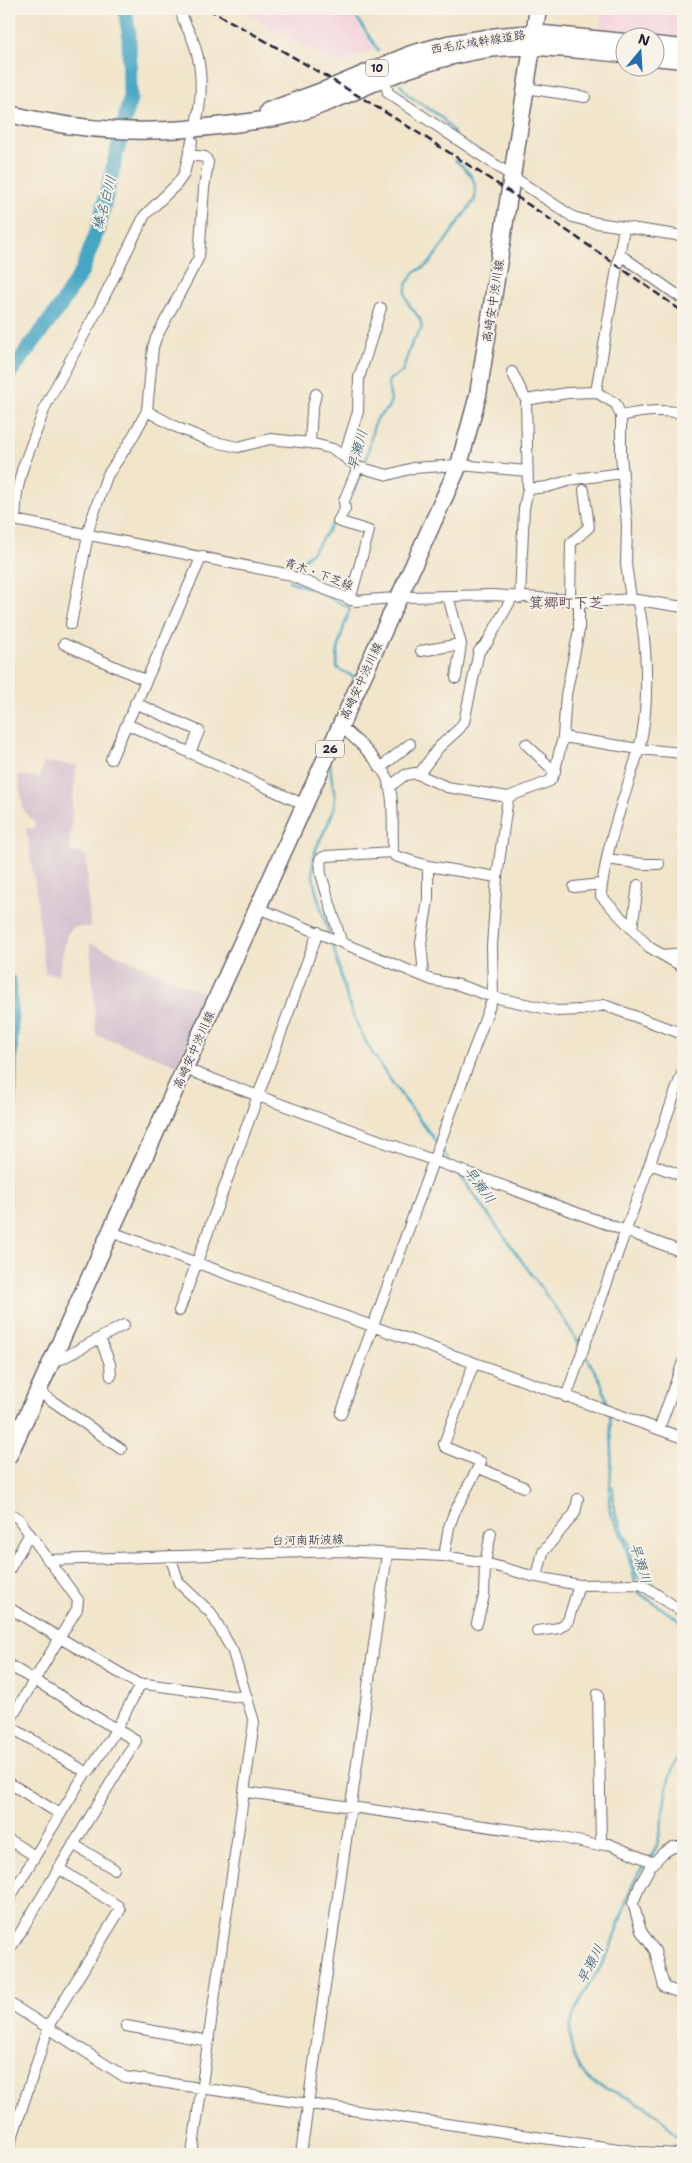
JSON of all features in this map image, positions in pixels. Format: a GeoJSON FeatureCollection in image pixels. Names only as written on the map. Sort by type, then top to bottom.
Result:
{"type":"FeatureCollection","features":[{"type":"Feature","properties":{"kind":"main road","name":"高崎安中渋川線"},"geometry":{"type":"LineString","coordinates":[[9,1455],[459,465],[478,395],[538,9]]}},
{"type":"Feature","properties":{"kind":"main road","name":"西毛広域幹線道路"},"geometry":{"type":"LineString","coordinates":[[225,125],[315,94],[411,54],[448,44],[499,36],[614,52]]}},
{"type":"Feature","properties":{"kind":"main road","name":"西毛広域幹線道路"},"geometry":{"type":"LineString","coordinates":[[9,114],[79,128],[168,131],[225,125],[291,115],[335,100],[431,62],[465,53],[533,40],[614,42]]}},
{"type":"Feature","properties":{"kind":"main road"},"geometry":{"type":"LineString","coordinates":[[664,46],[683,48]]}},
{"type":"Feature","properties":{"kind":"main road"},"geometry":{"type":"LineString","coordinates":[[664,58],[683,60]]}},
{"type":"Feature","properties":{"kind":"street"},"geometry":{"type":"LineString","coordinates":[[181,9],[182,19],[195,47],[200,76],[201,98],[197,119]]}},
{"type":"Feature","properties":{"kind":"street"},"geometry":{"type":"LineString","coordinates":[[385,79],[388,93],[573,217],[683,236]]}},
{"type":"Feature","properties":{"kind":"street"},"geometry":{"type":"LineString","coordinates":[[525,88],[585,97]]}},
{"type":"Feature","properties":{"kind":"street"},"geometry":{"type":"LineString","coordinates":[[12,519],[22,470],[46,405],[99,307],[145,214],[177,184],[184,174],[192,141]]}},
{"type":"Feature","properties":{"kind":"street"},"geometry":{"type":"LineString","coordinates":[[71,624],[88,534],[107,476],[131,440],[147,411],[153,348],[156,338],[199,257],[204,188],[208,162],[205,157],[189,155]]}},
{"type":"Feature","properties":{"kind":"street"},"geometry":{"type":"LineString","coordinates":[[596,392],[624,227]]}},
{"type":"Feature","properties":{"kind":"street"},"geometry":{"type":"LineString","coordinates":[[619,254],[683,299]]}},
{"type":"Feature","properties":{"kind":"street"},"geometry":{"type":"LineString","coordinates":[[344,456],[358,412],[359,378],[381,308]]}},
{"type":"Feature","properties":{"kind":"street"},"geometry":{"type":"LineString","coordinates":[[419,774],[439,747],[464,722],[480,651],[517,597],[524,508],[528,489],[526,400],[512,372]]}},
{"type":"Feature","properties":{"kind":"street"},"geometry":{"type":"LineString","coordinates":[[526,400],[567,393],[596,392],[616,404],[621,416],[627,525],[626,564],[634,599],[641,616],[646,695],[639,749],[616,820],[601,884],[601,896],[649,947],[683,967]]}},
{"type":"Feature","properties":{"kind":"street"},"geometry":{"type":"LineString","coordinates":[[310,443],[312,410],[316,394]]}},
{"type":"Feature","properties":{"kind":"street"},"geometry":{"type":"LineString","coordinates":[[621,416],[646,411],[665,410],[683,413]]}},
{"type":"Feature","properties":{"kind":"street"},"geometry":{"type":"LineString","coordinates":[[147,411],[176,427],[228,446],[238,447],[270,439],[310,443],[333,449],[362,468],[388,475],[413,468],[459,465],[527,471]]}},
{"type":"Feature","properties":{"kind":"street"},"geometry":{"type":"LineString","coordinates":[[350,600],[369,531],[338,521],[362,468]]}},
{"type":"Feature","properties":{"kind":"street"},"geometry":{"type":"LineString","coordinates":[[528,489],[547,487],[575,479],[623,473]]}},
{"type":"Feature","properties":{"kind":"street"},"geometry":{"type":"LineString","coordinates":[[389,787],[405,775],[414,772],[447,787],[508,797],[550,781],[555,772],[563,737],[566,695],[579,630],[571,543],[589,527],[584,490]]}},
{"type":"Feature","properties":{"kind":"street","name":"青木・下芝線"},"geometry":{"type":"LineString","coordinates":[[12,519],[286,574],[350,600],[448,596],[517,597],[575,602],[634,599],[683,607]]}},
{"type":"Feature","properties":{"kind":"street"},"geometry":{"type":"LineString","coordinates":[[112,759],[145,680],[202,556]]}},
{"type":"Feature","properties":{"kind":"street"},"geometry":{"type":"LineString","coordinates":[[448,596],[462,644],[456,678]]}},
{"type":"Feature","properties":{"kind":"street"},"geometry":{"type":"LineString","coordinates":[[64,644],[145,680]]}},
{"type":"Feature","properties":{"kind":"street"},"geometry":{"type":"LineString","coordinates":[[421,651],[462,644]]}},
{"type":"Feature","properties":{"kind":"street"},"geometry":{"type":"LineString","coordinates":[[136,703],[199,731],[190,753]]}},
{"type":"Feature","properties":{"kind":"street"},"geometry":{"type":"LineString","coordinates":[[127,724],[305,805]]}},
{"type":"Feature","properties":{"kind":"street"},"geometry":{"type":"LineString","coordinates":[[340,726],[360,743],[388,779],[392,804],[393,852],[399,858],[428,866],[498,877]]}},
{"type":"Feature","properties":{"kind":"street"},"geometry":{"type":"LineString","coordinates":[[563,737],[639,749],[683,753]]}},
{"type":"Feature","properties":{"kind":"street"},"geometry":{"type":"LineString","coordinates":[[380,768],[410,744]]}},
{"type":"Feature","properties":{"kind":"street"},"geometry":{"type":"LineString","coordinates":[[526,744],[555,772]]}},
{"type":"Feature","properties":{"kind":"street"},"geometry":{"type":"LineString","coordinates":[[340,1414],[493,997],[492,946],[508,797]]}},
{"type":"Feature","properties":{"kind":"street"},"geometry":{"type":"LineString","coordinates":[[339,940],[321,874],[320,859],[326,856],[393,852]]}},
{"type":"Feature","properties":{"kind":"street"},"geometry":{"type":"LineString","coordinates":[[607,859],[643,864],[659,864]]}},
{"type":"Feature","properties":{"kind":"street"},"geometry":{"type":"LineString","coordinates":[[422,975],[421,943],[428,900],[428,866]]}},
{"type":"Feature","properties":{"kind":"street"},"geometry":{"type":"LineString","coordinates":[[574,887],[601,884]]}},
{"type":"Feature","properties":{"kind":"street"},"geometry":{"type":"LineString","coordinates":[[632,929],[638,885]]}},
{"type":"Feature","properties":{"kind":"street"},"geometry":{"type":"LineString","coordinates":[[258,908],[422,975],[493,997],[557,1011],[581,1010],[604,1005],[683,1034]]}},
{"type":"Feature","properties":{"kind":"street"},"geometry":{"type":"LineString","coordinates":[[179,1311],[257,1096],[320,933]]}},
{"type":"Feature","properties":{"kind":"street"},"geometry":{"type":"LineString","coordinates":[[662,955],[683,953]]}},
{"type":"Feature","properties":{"kind":"street"},"geometry":{"type":"LineString","coordinates":[[185,1070],[434,1158],[462,1171],[683,1252]]}},
{"type":"Feature","properties":{"kind":"street"},"geometry":{"type":"LineString","coordinates":[[566,1396],[683,1071]]}},
{"type":"Feature","properties":{"kind":"street"},"geometry":{"type":"LineString","coordinates":[[650,1164],[683,1176]]}},
{"type":"Feature","properties":{"kind":"street"},"geometry":{"type":"LineString","coordinates":[[111,1232],[683,1438]]}},
{"type":"Feature","properties":{"kind":"street"},"geometry":{"type":"LineString","coordinates":[[54,1357],[61,1359],[124,1325]]}},
{"type":"Feature","properties":{"kind":"street"},"geometry":{"type":"LineString","coordinates":[[100,1338],[110,1364],[111,1376]]}},
{"type":"Feature","properties":{"kind":"street"},"geometry":{"type":"LineString","coordinates":[[659,1429],[683,1362]]}},
{"type":"Feature","properties":{"kind":"street"},"geometry":{"type":"LineString","coordinates":[[444,1556],[449,1527],[454,1513],[481,1462],[445,1447],[444,1444],[474,1363]]}},
{"type":"Feature","properties":{"kind":"street"},"geometry":{"type":"LineString","coordinates":[[38,1391],[121,1449]]}},
{"type":"Feature","properties":{"kind":"street"},"geometry":{"type":"LineString","coordinates":[[479,1468],[524,1487]]}},
{"type":"Feature","properties":{"kind":"street"},"geometry":{"type":"LineString","coordinates":[[537,1577],[543,1552],[575,1513],[578,1499]]}},
{"type":"Feature","properties":{"kind":"street"},"geometry":{"type":"LineString","coordinates":[[9,1513],[18,1518],[78,1600],[77,1609],[9,1722]]}},
{"type":"Feature","properties":{"kind":"street"},"geometry":{"type":"LineString","coordinates":[[477,1623],[484,1596],[485,1563],[491,1533]]}},
{"type":"Feature","properties":{"kind":"street"},"geometry":{"type":"LineString","coordinates":[[9,1570],[29,1535]]}},
{"type":"Feature","properties":{"kind":"street","name":"白河南斯波線"},"geometry":{"type":"LineString","coordinates":[[48,1560],[338,1551],[444,1556],[485,1563],[537,1577],[579,1585],[641,1584],[683,1612]]}},
{"type":"Feature","properties":{"kind":"street"},"geometry":{"type":"LineString","coordinates":[[300,2154],[387,1554]]}},
{"type":"Feature","properties":{"kind":"street"},"geometry":{"type":"LineString","coordinates":[[170,1556],[180,1583],[211,1613],[233,1652],[254,1722],[246,1792],[192,2154]]}},
{"type":"Feature","properties":{"kind":"street"},"geometry":{"type":"LineString","coordinates":[[537,1631],[559,1628],[568,1621],[579,1585]]}},
{"type":"Feature","properties":{"kind":"street"},"geometry":{"type":"LineString","coordinates":[[9,1608],[140,1684],[247,1698]]}},
{"type":"Feature","properties":{"kind":"street"},"geometry":{"type":"LineString","coordinates":[[9,1665],[136,1741],[9,1950]]}},
{"type":"Feature","properties":{"kind":"street"},"geometry":{"type":"LineString","coordinates":[[9,1898],[86,1772],[90,1770],[116,1730],[140,1684]]}},
{"type":"Feature","properties":{"kind":"street"},"geometry":{"type":"LineString","coordinates":[[598,1694],[601,1844]]}},
{"type":"Feature","properties":{"kind":"street"},"geometry":{"type":"LineString","coordinates":[[9,1726],[86,1772]]}},
{"type":"Feature","properties":{"kind":"street"},"geometry":{"type":"LineString","coordinates":[[9,1783],[60,1814]]}},
{"type":"Feature","properties":{"kind":"street"},"geometry":{"type":"LineString","coordinates":[[246,1792],[554,1836],[595,1845],[609,1844],[650,1861]]}},
{"type":"Feature","properties":{"kind":"street"},"geometry":{"type":"LineString","coordinates":[[9,1840],[35,1856]]}},
{"type":"Feature","properties":{"kind":"street"},"geometry":{"type":"LineString","coordinates":[[73,1844],[114,1869]]}},
{"type":"Feature","properties":{"kind":"street"},"geometry":{"type":"LineString","coordinates":[[650,1861],[673,1847],[683,1847]]}},
{"type":"Feature","properties":{"kind":"street"},"geometry":{"type":"LineString","coordinates":[[650,1861],[650,1866],[633,1903],[641,1931],[655,1952],[664,1987],[683,1994]]}},
{"type":"Feature","properties":{"kind":"street"},"geometry":{"type":"LineString","coordinates":[[9,2147],[12,2128],[48,2028],[120,1910],[118,1906],[58,1868]]}},
{"type":"Feature","properties":{"kind":"street"},"geometry":{"type":"LineString","coordinates":[[9,2003],[79,2050],[125,2077],[638,2153],[678,2154]]}},
{"type":"Feature","properties":{"kind":"street"},"geometry":{"type":"LineString","coordinates":[[126,2026],[209,2041]]}},
{"type":"Feature","properties":{"kind":"shaded area"},"geometry":{"type":"Polygon","coordinates":[[[239,9],[348,9],[375,49],[338,65],[239,9]]]}},
{"type":"Feature","properties":{"kind":"shaded area"},"geometry":{"type":"Polygon","coordinates":[[[603,9],[683,9],[683,38],[664,36],[664,28],[614,28],[614,31],[599,29],[603,9]]]}},
{"type":"Feature","properties":{"kind":"shaded area"},"geometry":{"type":"Polygon","coordinates":[[[43,762],[77,765],[70,851],[86,855],[90,927],[74,927],[67,934],[58,975],[45,973],[26,828],[34,829],[35,823],[23,809],[18,775],[40,778],[43,762]]]}},
{"type":"Feature","properties":{"kind":"shaded area"},"geometry":{"type":"Polygon","coordinates":[[[90,943],[209,995],[178,1065],[96,1035],[90,943]]]}},
{"type":"Feature","properties":{"kind":"waterway","name":"榛名白川"},"geometry":{"type":"LineString","coordinates":[[9,374],[59,308],[82,271],[98,229],[130,99],[129,34],[125,9]]}},
{"type":"Feature","properties":{"kind":"waterway","name":"早瀬川"},"geometry":{"type":"LineString","coordinates":[[351,9],[378,50]]}},
{"type":"Feature","properties":{"kind":"waterway","name":"早瀬川"},"geometry":{"type":"LineString","coordinates":[[400,84],[408,95],[441,117],[454,132]]}},
{"type":"Feature","properties":{"kind":"waterway","name":"早瀬川"},"geometry":{"type":"LineString","coordinates":[[365,466],[376,419],[388,408],[391,400],[389,380],[402,372],[412,342],[422,328],[420,319],[408,303],[405,294],[407,283],[415,272],[429,264],[475,199],[474,181],[455,160]]}},
{"type":"Feature","properties":{"kind":"waterway","name":"早瀬川"},"geometry":{"type":"LineString","coordinates":[[352,495],[363,471]]}},
{"type":"Feature","properties":{"kind":"waterway","name":"早瀬川"},"geometry":{"type":"LineString","coordinates":[[295,568],[313,551],[335,521]]}},
{"type":"Feature","properties":{"kind":"waterway","name":"早瀬川"},"geometry":{"type":"LineString","coordinates":[[289,581],[317,591],[350,608],[339,645],[337,668],[354,677]]}},
{"type":"Feature","properties":{"kind":"waterway","name":"早瀬川"},"geometry":{"type":"LineString","coordinates":[[329,934],[316,892],[313,860],[316,849],[331,818],[334,805],[335,794],[331,764]]}},
{"type":"Feature","properties":{"kind":"waterway","name":"早瀬川"},"geometry":{"type":"LineString","coordinates":[[332,942],[343,984],[365,1041],[405,1101],[437,1143]]}},
{"type":"Feature","properties":{"kind":"waterway","name":"榛名白川"},"geometry":{"type":"LineString","coordinates":[[9,981],[11,1021],[9,1117]]}},
{"type":"Feature","properties":{"kind":"waterway","name":"早瀬川"},"geometry":{"type":"LineString","coordinates":[[441,1149],[451,1163]]}},
{"type":"Feature","properties":{"kind":"waterway","name":"早瀬川"},"geometry":{"type":"LineString","coordinates":[[459,1174],[565,1321],[581,1347]]}},
{"type":"Feature","properties":{"kind":"waterway"},"geometry":{"type":"LineString","coordinates":[[678,1361],[683,1348]]}},
{"type":"Feature","properties":{"kind":"waterway","name":"早瀬川"},"geometry":{"type":"LineString","coordinates":[[585,1354],[601,1382],[609,1408]]}},
{"type":"Feature","properties":{"kind":"waterway","name":"早瀬川"},"geometry":{"type":"LineString","coordinates":[[610,1414],[612,1449],[610,1512],[624,1540],[635,1581]]}},
{"type":"Feature","properties":{"kind":"waterway","name":"早瀬川"},"geometry":{"type":"LineString","coordinates":[[610,1487],[613,1488],[614,1511],[628,1542],[638,1577],[643,1580]]}},
{"type":"Feature","properties":{"kind":"waterway","name":"早瀬川"},"geometry":{"type":"LineString","coordinates":[[637,1586],[639,1593],[683,1623]]}},
{"type":"Feature","properties":{"kind":"waterway","name":"早瀬川"},"geometry":{"type":"LineString","coordinates":[[650,1859],[658,1841],[669,1779],[683,1743]]}},
{"type":"Feature","properties":{"kind":"waterway","name":"早瀬川"},"geometry":{"type":"LineString","coordinates":[[646,1862],[628,1897],[610,1949],[576,2008],[570,2032],[571,2048],[576,2062],[584,2075],[596,2084],[648,2108],[663,2120],[683,2147]]}},
{"type":"Feature","properties":{"kind":"railway"},"geometry":{"type":"LineString","coordinates":[[208,9],[270,43],[450,153],[568,231],[683,312]]}},
{"type":"Feature","properties":{"kind":"district","name":"箕郷町下芝"},"geometry":{"type":"Point","coordinates":[566,603]}}]}
